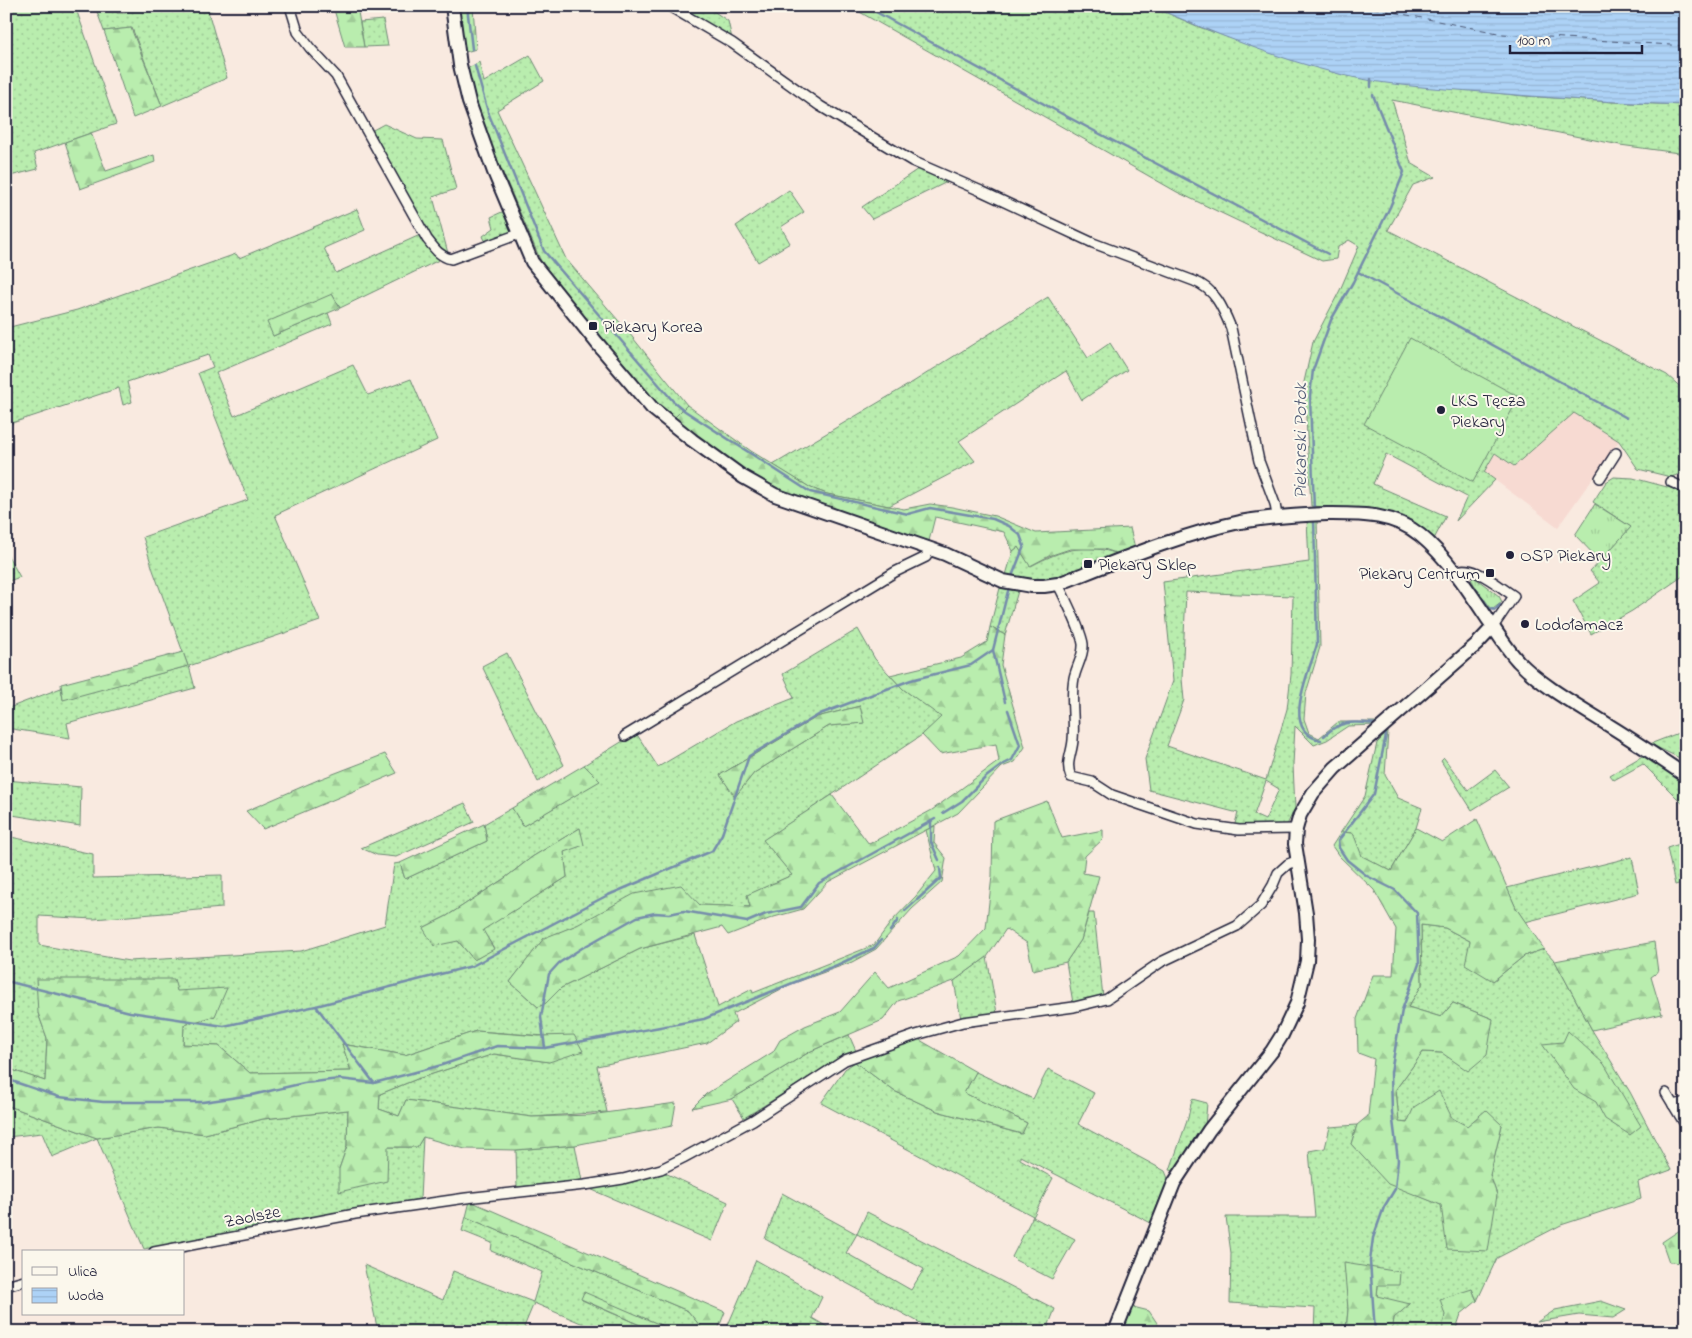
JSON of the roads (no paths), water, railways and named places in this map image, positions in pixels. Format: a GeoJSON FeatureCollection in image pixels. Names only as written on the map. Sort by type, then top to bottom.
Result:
{"type":"FeatureCollection","features":[{"type":"Feature","properties":{"kind":"street"},"geometry":{"type":"LineString","coordinates":[[290,6],[298,32],[336,76],[427,240],[442,257],[451,259],[520,234]]}},
{"type":"Feature","properties":{"kind":"street"},"geometry":{"type":"LineString","coordinates":[[452,6],[460,65],[469,102],[494,172],[532,262],[652,408],[743,477],[774,495],[930,549],[1003,581],[1020,585],[1044,586],[1058,584],[1193,535],[1238,523],[1278,516],[1368,515],[1398,521],[1421,536],[1454,572],[1517,660],[1541,680],[1686,776]]}},
{"type":"Feature","properties":{"kind":"street"},"geometry":{"type":"LineString","coordinates":[[669,6],[732,43],[820,106],[912,162],[988,194],[1092,243],[1200,283],[1207,288],[1223,307],[1231,328],[1259,461],[1273,496],[1278,516]]}},
{"type":"Feature","properties":{"kind":"street"},"geometry":{"type":"LineString","coordinates":[[1600,478],[1616,454]]}},
{"type":"Feature","properties":{"kind":"street"},"geometry":{"type":"LineString","coordinates":[[1671,482],[1686,489]]}},
{"type":"Feature","properties":{"kind":"street"},"geometry":{"type":"LineString","coordinates":[[625,736],[895,572],[926,557],[930,549]]}},
{"type":"Feature","properties":{"kind":"street"},"geometry":{"type":"LineString","coordinates":[[1115,1332],[1174,1182],[1209,1130],[1272,1051],[1297,1003],[1307,962],[1308,939],[1306,912],[1296,861],[1296,829],[1300,815],[1314,793],[1335,768],[1477,644],[1493,627],[1514,596],[1471,570],[1454,572]]}},
{"type":"Feature","properties":{"kind":"street"},"geometry":{"type":"LineString","coordinates":[[1058,584],[1078,627],[1083,644],[1083,651],[1075,673],[1073,686],[1073,740],[1068,765],[1071,777],[1092,782],[1112,795],[1197,824],[1239,830],[1296,829]]}},
{"type":"Feature","properties":{"kind":"street","name":"Zaolsze"},"geometry":{"type":"LineString","coordinates":[[165,1250],[355,1214],[623,1179],[661,1168],[753,1120],[846,1060],[916,1035],[963,1022],[1074,1007],[1107,999],[1161,962],[1237,926],[1261,905],[1273,885],[1278,872],[1288,864],[1296,861]]}},
{"type":"Feature","properties":{"kind":"street"},"geometry":{"type":"LineString","coordinates":[[1666,1093],[1686,1126]]}},
{"type":"Feature","properties":{"kind":"street"},"geometry":{"type":"LineString","coordinates":[[1674,1105],[1686,1102]]}},
{"type":"Feature","properties":{"kind":"street"},"geometry":{"type":"LineString","coordinates":[[6,1286],[22,1282]]}},
{"type":"Feature","properties":{"kind":"water"},"geometry":{"type":"Polygon","coordinates":[[[1151,6],[1686,6],[1686,105],[1533,96],[1412,86],[1360,79],[1319,69],[1270,53],[1151,6]]]}},
{"type":"Feature","properties":{"kind":"waterway"},"geometry":{"type":"LineString","coordinates":[[467,6],[472,49]]}},
{"type":"Feature","properties":{"kind":"waterway"},"geometry":{"type":"LineString","coordinates":[[865,6],[1064,115],[1328,254]]}},
{"type":"Feature","properties":{"kind":"waterway"},"geometry":{"type":"LineString","coordinates":[[475,66],[488,112],[544,251],[673,401],[685,411],[810,492],[908,514],[930,508],[993,519],[1009,526],[1020,535],[1024,546],[1011,579]]}},
{"type":"Feature","properties":{"kind":"waterway","name":"Piekarski Potok"},"geometry":{"type":"LineString","coordinates":[[1371,79],[1371,87]]}},
{"type":"Feature","properties":{"kind":"waterway","name":"Piekarski Potok"},"geometry":{"type":"LineString","coordinates":[[1314,510],[1310,396],[1313,370],[1331,320],[1353,282],[1390,207],[1404,172],[1373,95]]}},
{"type":"Feature","properties":{"kind":"waterway"},"geometry":{"type":"LineString","coordinates":[[1358,272],[1627,418]]}},
{"type":"Feature","properties":{"kind":"waterway","name":"Piekarski Potok"},"geometry":{"type":"LineString","coordinates":[[1314,518],[1317,644],[1304,683],[1299,713],[1301,725],[1308,735],[1321,740]]}},
{"type":"Feature","properties":{"kind":"waterway"},"geometry":{"type":"LineString","coordinates":[[1005,702],[993,650],[1009,587]]}},
{"type":"Feature","properties":{"kind":"waterway"},"geometry":{"type":"LineString","coordinates":[[1474,587],[1487,605]]}},
{"type":"Feature","properties":{"kind":"waterway"},"geometry":{"type":"LineString","coordinates":[[1489,608],[1495,610],[1500,605]]}},
{"type":"Feature","properties":{"kind":"waterway"},"geometry":{"type":"LineString","coordinates":[[6,981],[130,1012],[224,1026],[316,1006],[472,966],[606,896],[712,851],[722,834],[749,756],[820,714],[911,680],[971,665],[993,650]]}},
{"type":"Feature","properties":{"kind":"waterway"},"geometry":{"type":"LineString","coordinates":[[943,813],[962,801],[986,777],[1012,760],[1020,745],[1008,710]]}},
{"type":"Feature","properties":{"kind":"waterway","name":"Piekarski Potok"},"geometry":{"type":"LineString","coordinates":[[1324,736],[1342,724],[1355,722],[1377,724]]}},
{"type":"Feature","properties":{"kind":"waterway","name":"Piekarski Potok"},"geometry":{"type":"LineString","coordinates":[[1375,1332],[1370,1261],[1373,1238],[1384,1207],[1395,1189],[1398,1160],[1392,1112],[1391,1072],[1402,1010],[1419,964],[1417,913],[1395,890],[1367,876],[1347,860],[1339,848],[1338,841],[1374,794],[1386,735]]}},
{"type":"Feature","properties":{"kind":"waterway"},"geometry":{"type":"LineString","coordinates":[[545,1048],[541,1017],[549,974],[559,963],[582,948],[637,917],[655,913],[669,914],[684,911],[747,922],[766,914],[801,907],[819,883],[935,819]]}},
{"type":"Feature","properties":{"kind":"waterway"},"geometry":{"type":"LineString","coordinates":[[931,821],[931,842],[939,860]]}},
{"type":"Feature","properties":{"kind":"waterway"},"geometry":{"type":"LineString","coordinates":[[905,911],[941,878],[940,868]]}},
{"type":"Feature","properties":{"kind":"waterway"},"geometry":{"type":"LineString","coordinates":[[890,931],[898,920]]}},
{"type":"Feature","properties":{"kind":"waterway"},"geometry":{"type":"LineString","coordinates":[[6,1079],[59,1097],[103,1102],[203,1102],[252,1095],[304,1083],[340,1079],[374,1083],[442,1065],[497,1046],[545,1048],[704,1019],[837,965],[874,948],[881,940]]}},
{"type":"Feature","properties":{"kind":"waterway"},"geometry":{"type":"LineString","coordinates":[[316,1006],[374,1083]]}},
{"type":"Feature","properties":{"kind":"place","name":"Piekary Korea"},"geometry":{"type":"Point","coordinates":[593,326]}},
{"type":"Feature","properties":{"kind":"place","name":"LKS Tęcza Piekary"},"geometry":{"type":"Point","coordinates":[1441,410]}},
{"type":"Feature","properties":{"kind":"place","name":"OSP Piekary"},"geometry":{"type":"Point","coordinates":[1510,555]}},
{"type":"Feature","properties":{"kind":"place","name":"Piekary Sklep"},"geometry":{"type":"Point","coordinates":[1088,564]}},
{"type":"Feature","properties":{"kind":"place","name":"Piekary Centrum"},"geometry":{"type":"Point","coordinates":[1490,573]}},
{"type":"Feature","properties":{"kind":"place","name":"Lodołamacz"},"geometry":{"type":"Point","coordinates":[1525,624]}}]}
